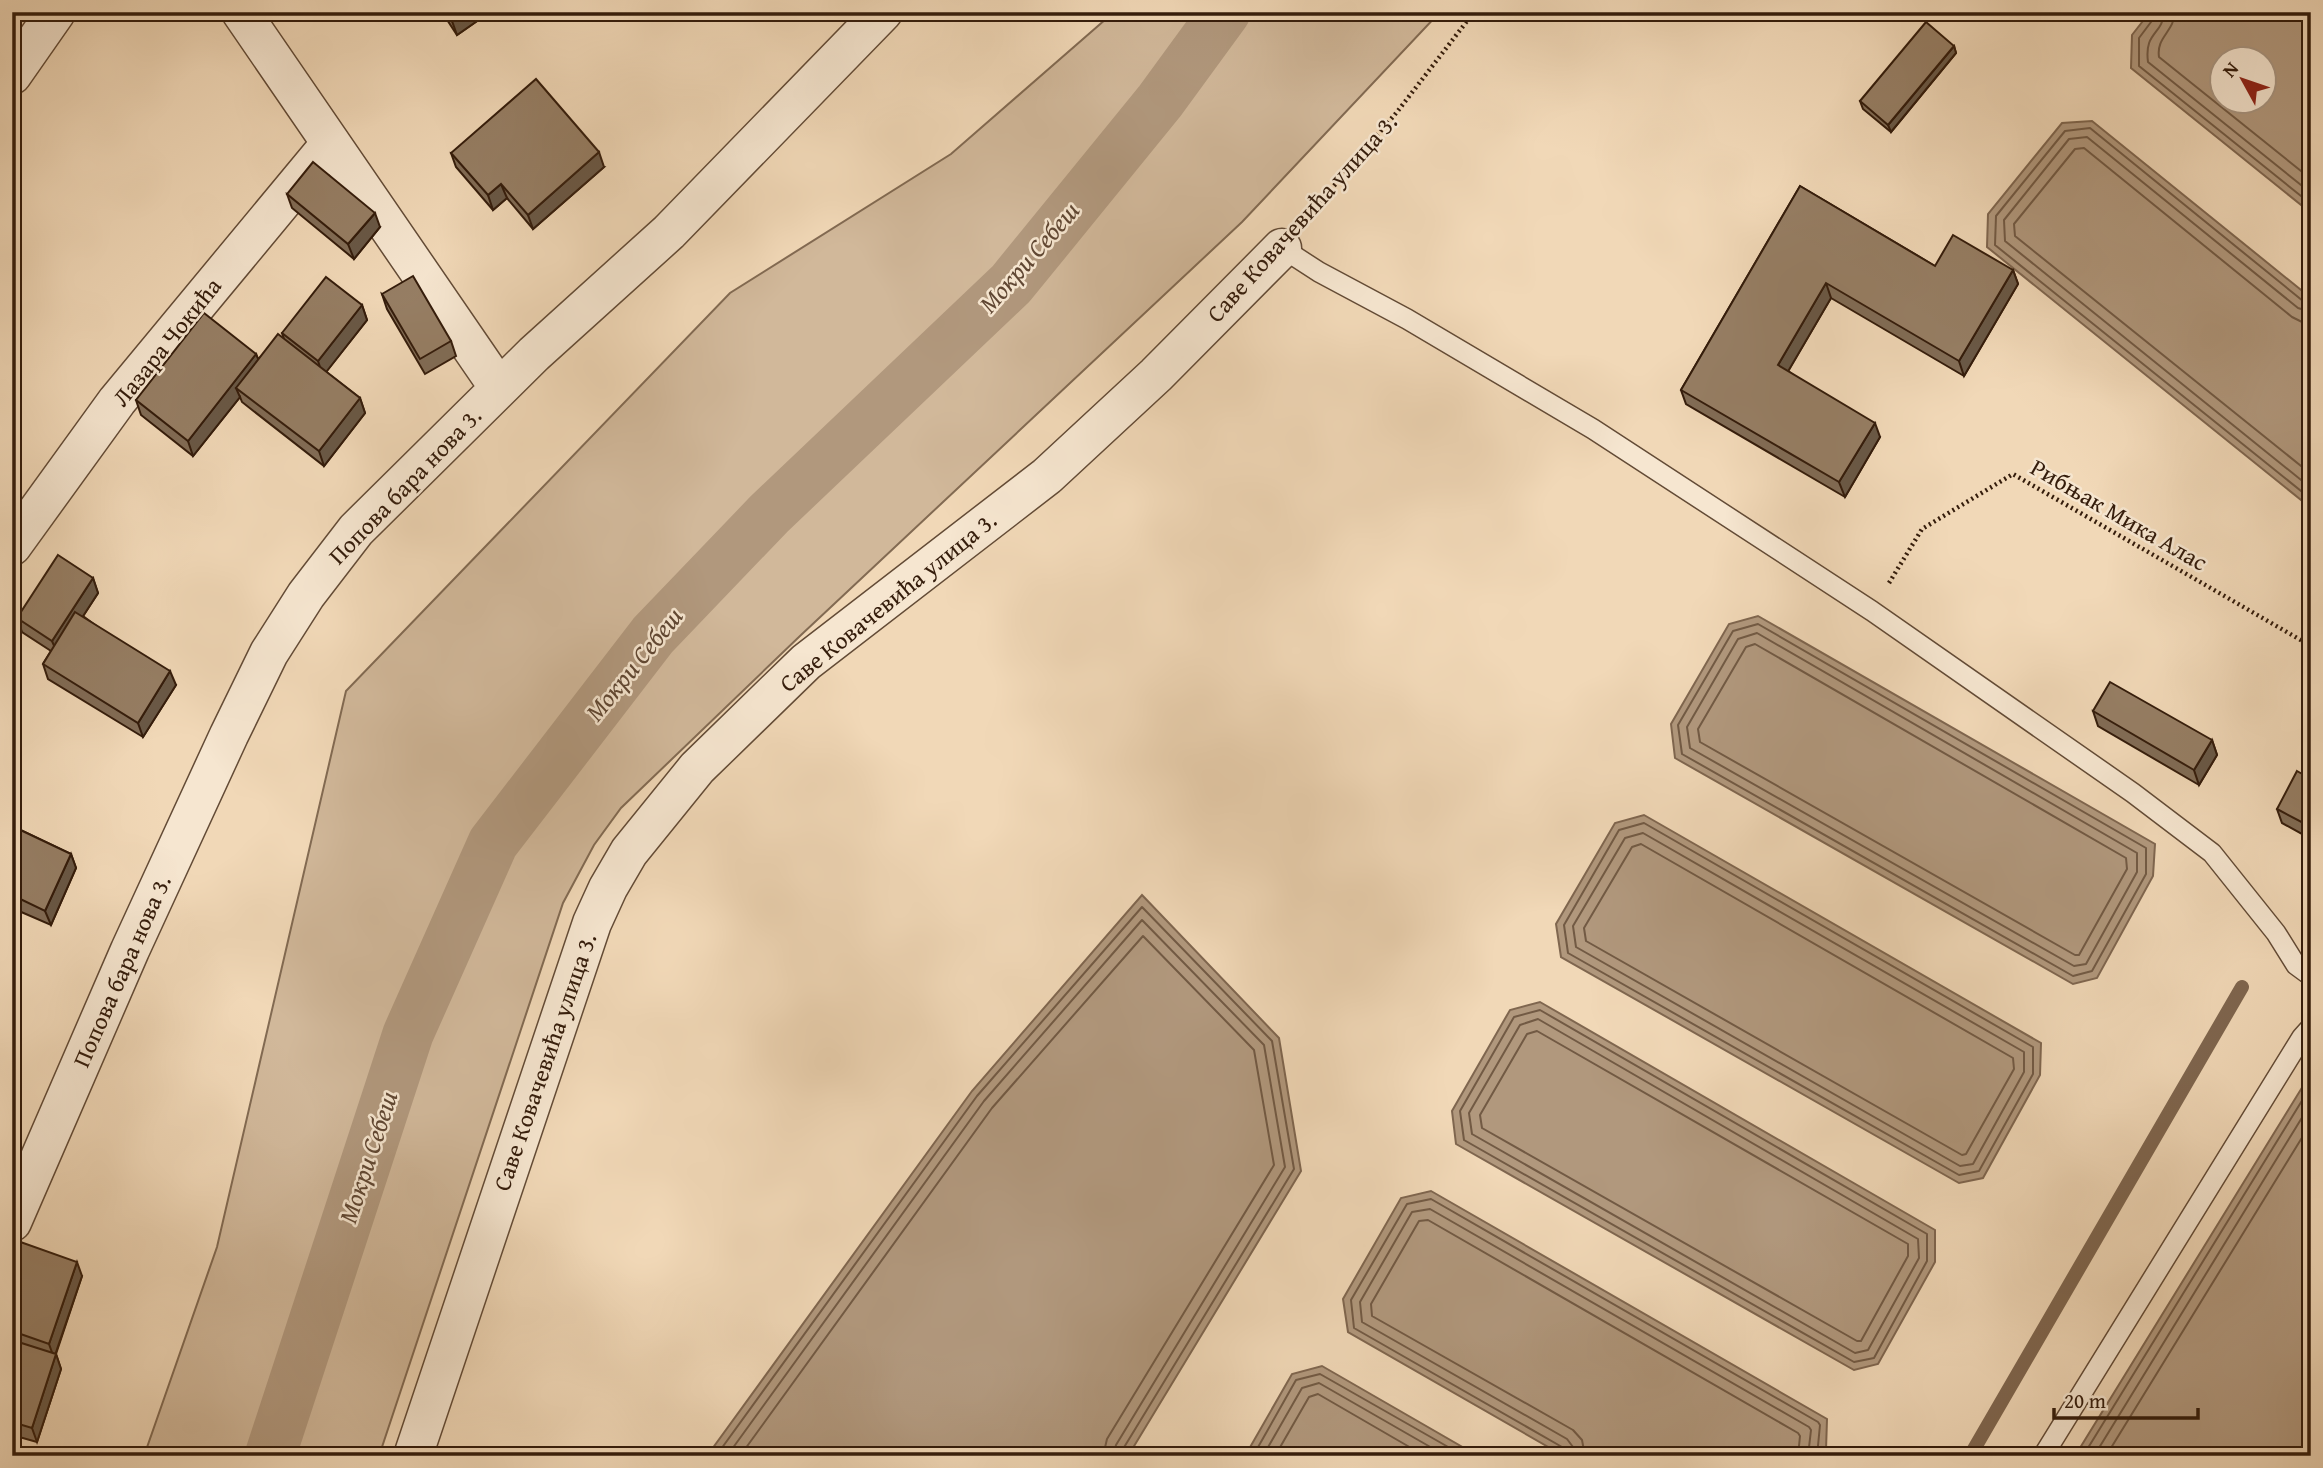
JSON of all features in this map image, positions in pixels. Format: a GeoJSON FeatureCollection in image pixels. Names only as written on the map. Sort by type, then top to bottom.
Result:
{"type":"FeatureCollection","features":[{"type":"Feature","properties":{"kind":"street"},"geometry":{"type":"LineString","coordinates":[[12,75],[56,12]]}},
{"type":"Feature","properties":{"kind":"street"},"geometry":{"type":"LineString","coordinates":[[241,12],[499,388]]}},
{"type":"Feature","properties":{"kind":"street","name":"Попова бара нова 3."},"geometry":{"type":"LineString","coordinates":[[12,1222],[136,937],[229,735],[278,638],[306,595],[356,530],[499,388],[669,232],[883,12]]}},
{"type":"Feature","properties":{"kind":"street","name":"Лазара Чокића"},"geometry":{"type":"LineString","coordinates":[[12,546],[117,401],[330,144]]}},
{"type":"Feature","properties":{"kind":"street","name":"Саве Ковачевића улица 3."},"geometry":{"type":"LineString","coordinates":[[413,1456],[592,923],[629,852],[697,768],[806,662],[1046,476],[1156,375],[1282,248]]}},
{"type":"Feature","properties":{"kind":"lane"},"geometry":{"type":"LineString","coordinates":[[1282,248],[1319,272],[1407,318],[1593,429],[1872,611],[2133,793],[2212,853],[2276,933],[2296,965],[2311,976]]}},
{"type":"Feature","properties":{"kind":"lane"},"geometry":{"type":"LineString","coordinates":[[2043,1456],[2302,1037],[2311,1027]]}},
{"type":"Feature","properties":{"kind":"path","name":"Саве Ковачевића улица 3."},"geometry":{"type":"LineString","coordinates":[[1282,248],[1397,112],[1474,12]]}},
{"type":"Feature","properties":{"kind":"path","name":"Рибњак Мика Алас"},"geometry":{"type":"LineString","coordinates":[[1872,611],[1922,529],[2013,474],[2311,646]]}},
{"type":"Feature","properties":{"kind":"shaded area"},"geometry":{"type":"Polygon","coordinates":[[[1114,12],[1440,12],[1242,222],[801,635],[621,808],[594,845],[563,903],[379,1456],[144,1456],[217,1247],[346,691],[730,293],[951,154],[1114,12]]]}},
{"type":"Feature","properties":{"kind":"water"},"geometry":{"type":"Polygon","coordinates":[[[2150,12],[2311,12],[2311,213],[2131,68],[2132,35],[2150,12]]]}},
{"type":"Feature","properties":{"kind":"water"},"geometry":{"type":"Polygon","coordinates":[[[2092,121],[2311,298],[2311,508],[1987,247],[1988,214],[2062,123],[2092,121]]]}},
{"type":"Feature","properties":{"kind":"water"},"geometry":{"type":"Polygon","coordinates":[[[1758,616],[2155,844],[2153,876],[2097,978],[2073,984],[1675,758],[1671,724],[1729,624],[1758,616]]]}},
{"type":"Feature","properties":{"kind":"water"},"geometry":{"type":"Polygon","coordinates":[[[1644,815],[2041,1043],[2040,1075],[1983,1178],[1959,1183],[1561,957],[1556,924],[1615,823],[1644,815]]]}},
{"type":"Feature","properties":{"kind":"water"},"geometry":{"type":"Polygon","coordinates":[[[1142,895],[1279,1038],[1301,1171],[1128,1456],[707,1456],[972,1091],[1142,895]]]}},
{"type":"Feature","properties":{"kind":"water"},"geometry":{"type":"Polygon","coordinates":[[[1540,1002],[1935,1230],[1935,1262],[1878,1364],[1854,1370],[1456,1144],[1452,1111],[1510,1010],[1540,1002]]]}},
{"type":"Feature","properties":{"kind":"water"},"geometry":{"type":"Polygon","coordinates":[[[2311,1073],[2311,1456],[2075,1456],[2311,1073]]]}},
{"type":"Feature","properties":{"kind":"water"},"geometry":{"type":"Polygon","coordinates":[[[1431,1191],[1827,1419],[1826,1450],[1823,1456],[1564,1456],[1348,1332],[1343,1299],[1401,1198],[1431,1191]]]}},
{"type":"Feature","properties":{"kind":"water"},"geometry":{"type":"Polygon","coordinates":[[[1322,1366],[1478,1456],[1245,1456],[1292,1374],[1322,1366]]]}},
{"type":"Feature","properties":{"kind":"building"},"geometry":{"type":"Polygon","coordinates":[[[446,12],[464,12],[452,21],[446,12]]]}},
{"type":"Feature","properties":{"kind":"building"},"geometry":{"type":"Polygon","coordinates":[[[1926,22],[1954,46],[1888,125],[1860,101],[1926,22]]]}},
{"type":"Feature","properties":{"kind":"building"},"geometry":{"type":"Polygon","coordinates":[[[536,79],[599,152],[528,215],[501,184],[488,195],[451,153],[536,79]]]}},
{"type":"Feature","properties":{"kind":"building"},"geometry":{"type":"Polygon","coordinates":[[[313,162],[375,213],[348,244],[287,194],[313,162]]]}},
{"type":"Feature","properties":{"kind":"building"},"geometry":{"type":"Polygon","coordinates":[[[1800,186],[1935,266],[1953,235],[2013,270],[1959,361],[1826,283],[1778,365],[1875,423],[1839,482],[1681,390],[1800,186]]]}},
{"type":"Feature","properties":{"kind":"building"},"geometry":{"type":"Polygon","coordinates":[[[413,276],[451,341],[420,359],[382,294],[413,276]]]}},
{"type":"Feature","properties":{"kind":"building"},"geometry":{"type":"Polygon","coordinates":[[[326,277],[362,305],[318,361],[282,333],[326,277]]]}},
{"type":"Feature","properties":{"kind":"building"},"geometry":{"type":"Polygon","coordinates":[[[204,313],[256,354],[188,441],[136,400],[204,313]]]}},
{"type":"Feature","properties":{"kind":"building"},"geometry":{"type":"Polygon","coordinates":[[[278,334],[360,398],[319,451],[236,388],[278,334]]]}},
{"type":"Feature","properties":{"kind":"building"},"geometry":{"type":"Polygon","coordinates":[[[58,555],[93,578],[52,641],[17,618],[58,555]]]}},
{"type":"Feature","properties":{"kind":"building"},"geometry":{"type":"Polygon","coordinates":[[[75,612],[170,671],[138,723],[43,664],[75,612]]]}},
{"type":"Feature","properties":{"kind":"building"},"geometry":{"type":"Polygon","coordinates":[[[2110,682],[2212,740],[2194,770],[2093,711],[2110,682]]]}},
{"type":"Feature","properties":{"kind":"building"},"geometry":{"type":"Polygon","coordinates":[[[2297,771],[2311,779],[2311,827],[2277,809],[2297,771]]]}},
{"type":"Feature","properties":{"kind":"building"},"geometry":{"type":"Polygon","coordinates":[[[12,826],[71,854],[45,911],[12,895],[12,826]]]}},
{"type":"Feature","properties":{"kind":"building"},"geometry":{"type":"Polygon","coordinates":[[[12,1239],[77,1262],[49,1344],[12,1331],[12,1313],[20,1291],[12,1289],[12,1239]]]}},
{"type":"Feature","properties":{"kind":"building"},"geometry":{"type":"Polygon","coordinates":[[[12,1340],[56,1354],[32,1428],[12,1422],[12,1340]]]}},
{"type":"Feature","properties":{"kind":"waterway","name":"Мокри Себеш"},"geometry":{"type":"LineString","coordinates":[[270,1456],[408,1034],[493,843],[653,635],[769,514],[1011,284],[1160,101],[1225,12]]}},
{"type":"Feature","properties":{"kind":"waterway"},"geometry":{"type":"LineString","coordinates":[[1970,1456],[2242,987]]}}]}
